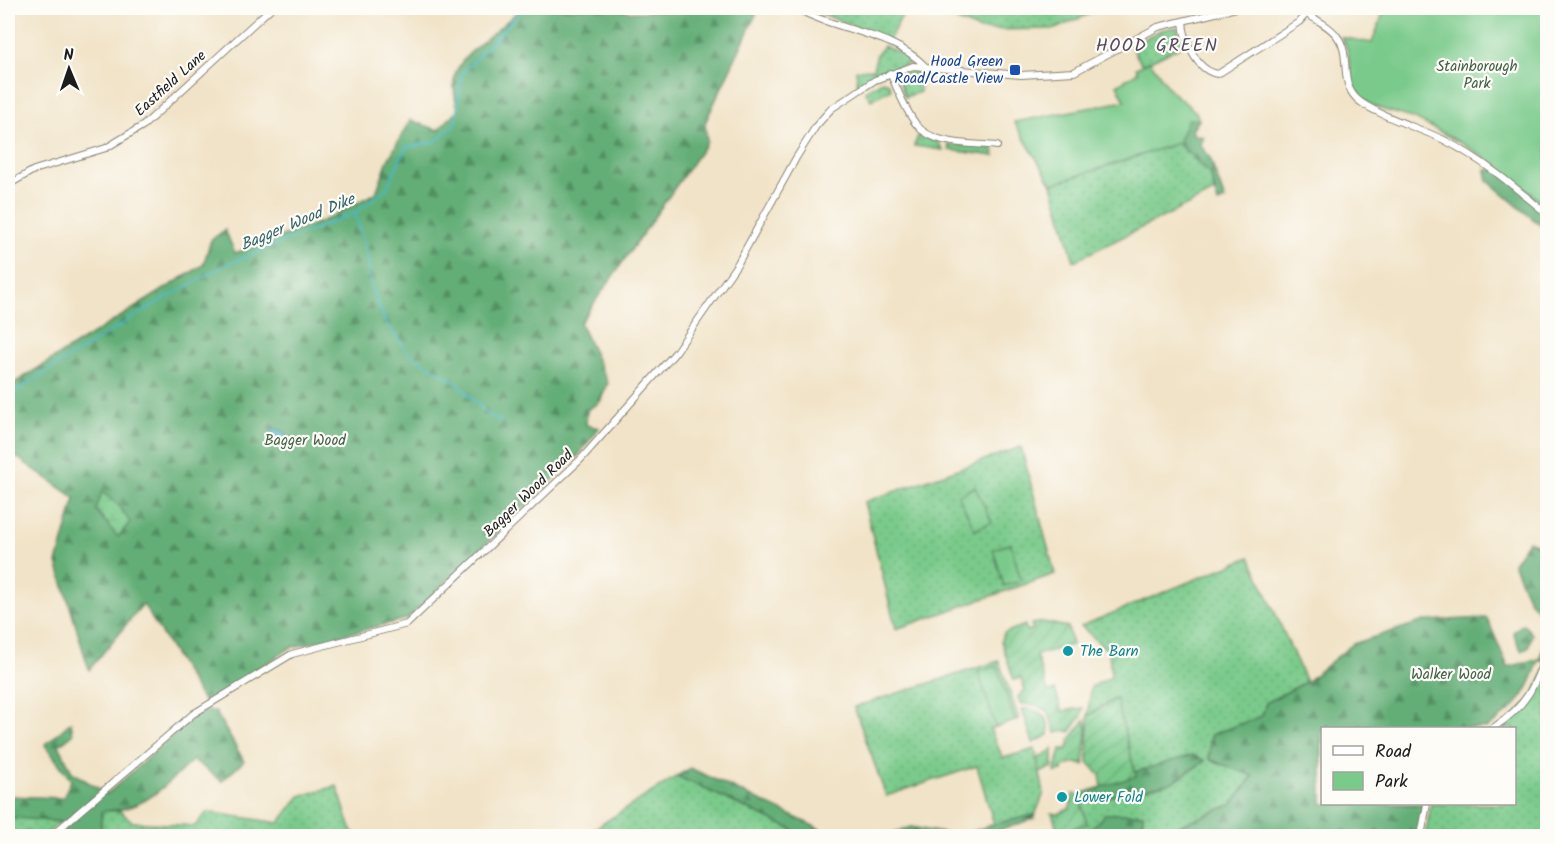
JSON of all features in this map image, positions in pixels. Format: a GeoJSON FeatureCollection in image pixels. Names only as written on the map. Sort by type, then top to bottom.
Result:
{"type":"FeatureCollection","features":[{"type":"Feature","properties":{"kind":"street","name":"Eastfield Lane"},"geometry":{"type":"LineString","coordinates":[[8,185],[33,170],[106,148],[144,124],[271,8]]}},
{"type":"Feature","properties":{"kind":"street"},"geometry":{"type":"LineString","coordinates":[[796,8],[842,28],[894,45],[925,66],[1021,75],[1074,72],[1158,27],[1236,8]]}},
{"type":"Feature","properties":{"kind":"street"},"geometry":{"type":"LineString","coordinates":[[1298,8],[1337,34],[1345,49],[1344,74],[1357,99],[1382,114],[1447,141],[1497,172],[1548,215]]}},
{"type":"Feature","properties":{"kind":"street"},"geometry":{"type":"LineString","coordinates":[[1183,21],[1186,42],[1208,71],[1218,74],[1280,34],[1306,14]]}},
{"type":"Feature","properties":{"kind":"street","name":"Bagger Wood Road"},"geometry":{"type":"LineString","coordinates":[[51,837],[193,714],[292,654],[407,624],[581,459],[675,353],[738,262],[796,158],[822,117],[875,80],[890,73],[925,66]]}},
{"type":"Feature","properties":{"kind":"street"},"geometry":{"type":"LineString","coordinates":[[890,73],[914,123],[921,130],[943,140],[997,146]]}},
{"type":"Feature","properties":{"kind":"street"},"geometry":{"type":"LineString","coordinates":[[1496,727],[1508,718],[1530,694],[1541,674],[1548,648]]}},
{"type":"Feature","properties":{"kind":"street"},"geometry":{"type":"LineString","coordinates":[[1421,837],[1427,805]]}},
{"type":"Feature","properties":{"kind":"green space","name":"Bagger Wood"},"geometry":{"type":"Polygon","coordinates":[[[520,8],[615,8],[631,12],[759,8],[705,123],[707,142],[580,323],[608,383],[600,402],[587,410],[586,425],[599,428],[578,456],[407,619],[290,648],[205,704],[143,604],[89,670],[57,563],[75,498],[8,451],[8,387],[203,265],[211,240],[225,230],[235,253],[323,221],[376,193],[387,162],[410,120],[438,130],[458,110],[454,88],[456,71],[471,52],[520,8]]]}},
{"type":"Feature","properties":{"kind":"green space"},"geometry":{"type":"Polygon","coordinates":[[[807,8],[906,8],[889,40],[807,8]]]}},
{"type":"Feature","properties":{"kind":"green space"},"geometry":{"type":"Polygon","coordinates":[[[925,8],[1103,8],[1055,29],[980,30],[925,8]]]}},
{"type":"Feature","properties":{"kind":"green space","name":"Stainborough Park"},"geometry":{"type":"Polygon","coordinates":[[[1385,8],[1547,8],[1547,208],[1503,170],[1470,149],[1419,121],[1380,109],[1360,96],[1352,82],[1348,51],[1341,37],[1372,43],[1385,8]]]}},
{"type":"Feature","properties":{"kind":"green space"},"geometry":{"type":"Polygon","coordinates":[[[1177,27],[1183,45],[1142,65],[1131,46],[1161,30],[1177,27]]]}},
{"type":"Feature","properties":{"kind":"green space"},"geometry":{"type":"Polygon","coordinates":[[[884,46],[911,58],[913,62],[872,78],[858,87],[856,70],[873,69],[877,54],[884,46]]]}},
{"type":"Feature","properties":{"kind":"green space"},"geometry":{"type":"Polygon","coordinates":[[[1150,61],[1171,91],[1196,112],[1199,120],[1188,119],[1178,143],[1052,184],[1014,122],[1125,101],[1117,85],[1138,72],[1136,68],[1150,61]]]}},
{"type":"Feature","properties":{"kind":"green space"},"geometry":{"type":"Polygon","coordinates":[[[918,70],[920,92],[905,97],[898,78],[901,74],[918,70]]]}},
{"type":"Feature","properties":{"kind":"green space"},"geometry":{"type":"Polygon","coordinates":[[[882,81],[889,83],[891,89],[871,100],[865,91],[882,81]]]}},
{"type":"Feature","properties":{"kind":"green space"},"geometry":{"type":"Polygon","coordinates":[[[1188,118],[1199,120],[1192,130],[1194,135],[1204,137],[1200,145],[1210,158],[1225,200],[1218,203],[1211,175],[1178,143],[1182,127],[1188,118]]]}},
{"type":"Feature","properties":{"kind":"green space"},"geometry":{"type":"Polygon","coordinates":[[[919,134],[939,143],[943,150],[914,146],[919,134]]]}},
{"type":"Feature","properties":{"kind":"green space"},"geometry":{"type":"Polygon","coordinates":[[[1178,143],[1211,175],[1214,192],[1074,261],[1052,184],[1178,143]]]}},
{"type":"Feature","properties":{"kind":"green space"},"geometry":{"type":"Polygon","coordinates":[[[948,144],[993,149],[995,156],[949,150],[948,144]]]}},
{"type":"Feature","properties":{"kind":"green space"},"geometry":{"type":"Polygon","coordinates":[[[1499,168],[1547,194],[1547,231],[1488,181],[1486,170],[1499,168]]]}},
{"type":"Feature","properties":{"kind":"green space"},"geometry":{"type":"Polygon","coordinates":[[[1021,447],[1055,574],[896,629],[864,502],[1021,447]]]}},
{"type":"Feature","properties":{"kind":"green space"},"geometry":{"type":"Polygon","coordinates":[[[975,487],[992,522],[975,530],[958,495],[975,487]]]}},
{"type":"Feature","properties":{"kind":"green space"},"geometry":{"type":"Polygon","coordinates":[[[102,492],[118,505],[130,522],[118,537],[96,510],[102,492]]]}},
{"type":"Feature","properties":{"kind":"green space"},"geometry":{"type":"Polygon","coordinates":[[[1528,541],[1547,549],[1547,622],[1529,600],[1513,563],[1528,541]]]}},
{"type":"Feature","properties":{"kind":"green space"},"geometry":{"type":"Polygon","coordinates":[[[1011,544],[1021,581],[1004,586],[993,549],[1011,544]]]}},
{"type":"Feature","properties":{"kind":"green space"},"geometry":{"type":"Polygon","coordinates":[[[1250,557],[1306,682],[1266,703],[1262,716],[1211,735],[1209,759],[1253,775],[1233,804],[1154,836],[1141,836],[1143,814],[1092,829],[1096,836],[1052,836],[1051,834],[1087,824],[1081,803],[1121,792],[1193,755],[1135,772],[1116,698],[1088,716],[1091,687],[1111,677],[1109,652],[1081,626],[1250,557]]]}},
{"type":"Feature","properties":{"kind":"green space","name":"Walker Wood"},"geometry":{"type":"Polygon","coordinates":[[[1487,618],[1508,667],[1539,659],[1526,691],[1507,713],[1488,727],[1321,727],[1321,805],[1424,805],[1417,836],[1154,836],[1233,804],[1253,776],[1209,759],[1211,735],[1262,716],[1266,703],[1306,682],[1353,644],[1424,621],[1487,618]]]}},
{"type":"Feature","properties":{"kind":"green space"},"geometry":{"type":"Polygon","coordinates":[[[1043,622],[1068,627],[1072,645],[1036,655],[1048,692],[1055,690],[1062,711],[1083,708],[1081,717],[1070,732],[1066,730],[1056,733],[1048,711],[1036,705],[1020,704],[1018,697],[1025,690],[1021,678],[1014,680],[1001,641],[1004,633],[1025,625],[1027,631],[1033,629],[1031,624],[1043,622]]]}},
{"type":"Feature","properties":{"kind":"green space"},"geometry":{"type":"Polygon","coordinates":[[[1523,624],[1532,634],[1528,648],[1521,651],[1513,632],[1523,624]]]}},
{"type":"Feature","properties":{"kind":"green space"},"geometry":{"type":"Polygon","coordinates":[[[1547,639],[1547,663],[1539,659],[1547,639]]]}},
{"type":"Feature","properties":{"kind":"green space"},"geometry":{"type":"Polygon","coordinates":[[[999,661],[1019,719],[990,729],[1003,758],[1035,749],[1044,793],[1035,815],[994,824],[977,766],[886,796],[854,707],[999,661]]]}},
{"type":"Feature","properties":{"kind":"green space"},"geometry":{"type":"Polygon","coordinates":[[[1547,665],[1547,836],[1425,836],[1431,805],[1516,805],[1516,727],[1498,727],[1522,708],[1538,686],[1547,665]]]}},
{"type":"Feature","properties":{"kind":"green space"},"geometry":{"type":"Polygon","coordinates":[[[997,666],[1015,721],[996,727],[978,672],[997,666]]]}},
{"type":"Feature","properties":{"kind":"green space"},"geometry":{"type":"Polygon","coordinates":[[[1116,698],[1136,776],[1102,787],[1100,775],[1088,762],[1088,716],[1116,698]]]}},
{"type":"Feature","properties":{"kind":"green space"},"geometry":{"type":"Polygon","coordinates":[[[1022,709],[1034,710],[1043,714],[1048,723],[1049,735],[1033,743],[1022,709]]]}},
{"type":"Feature","properties":{"kind":"green space"},"geometry":{"type":"Polygon","coordinates":[[[215,711],[244,761],[222,781],[193,760],[163,788],[142,802],[117,810],[102,811],[100,836],[58,836],[66,827],[61,822],[8,817],[8,796],[63,798],[71,780],[45,745],[71,722],[73,734],[59,745],[72,772],[107,794],[195,716],[215,711]]]}},
{"type":"Feature","properties":{"kind":"green space"},"geometry":{"type":"Polygon","coordinates":[[[1085,720],[1087,729],[1084,765],[1076,763],[1063,767],[1063,771],[1055,772],[1061,749],[1068,749],[1070,739],[1085,720]]]}},
{"type":"Feature","properties":{"kind":"green space"},"geometry":{"type":"Polygon","coordinates":[[[1053,749],[1053,767],[1040,773],[1037,759],[1053,749]]]}},
{"type":"Feature","properties":{"kind":"green space"},"geometry":{"type":"Polygon","coordinates":[[[1193,755],[1205,761],[1171,783],[1081,803],[1079,795],[1083,793],[1136,776],[1135,772],[1193,755]]]}},
{"type":"Feature","properties":{"kind":"green space"},"geometry":{"type":"Polygon","coordinates":[[[690,768],[835,836],[806,836],[677,776],[690,768]]]}},
{"type":"Feature","properties":{"kind":"green space"},"geometry":{"type":"Polygon","coordinates":[[[677,776],[806,836],[583,836],[677,776]]]}},
{"type":"Feature","properties":{"kind":"green space"},"geometry":{"type":"Polygon","coordinates":[[[337,786],[351,829],[356,836],[100,836],[102,810],[120,811],[133,822],[195,826],[207,812],[279,823],[300,796],[337,786]]]}},
{"type":"Feature","properties":{"kind":"green space"},"geometry":{"type":"Polygon","coordinates":[[[1073,794],[1079,795],[1087,824],[1058,832],[1052,813],[1058,814],[1070,808],[1073,794]]]}},
{"type":"Feature","properties":{"kind":"green space"},"geometry":{"type":"Polygon","coordinates":[[[1105,814],[1143,814],[1141,836],[1096,836],[1091,829],[1105,814]]]}},
{"type":"Feature","properties":{"kind":"green space"},"geometry":{"type":"Polygon","coordinates":[[[1035,815],[1035,818],[985,836],[959,836],[994,824],[1035,815]]]}},
{"type":"Feature","properties":{"kind":"green space"},"geometry":{"type":"Polygon","coordinates":[[[8,817],[61,822],[43,836],[33,836],[28,830],[19,836],[8,836],[8,817]]]}},
{"type":"Feature","properties":{"kind":"green space"},"geometry":{"type":"Polygon","coordinates":[[[911,827],[959,836],[882,836],[911,827]]]}},
{"type":"Feature","properties":{"kind":"water"},"geometry":{"type":"Polygon","coordinates":[[[272,427],[285,432],[288,441],[282,441],[272,434],[272,427]]]}},
{"type":"Feature","properties":{"kind":"waterway","name":"Bagger Wood Dike"},"geometry":{"type":"LineString","coordinates":[[8,396],[145,310],[225,265],[355,213],[386,189],[406,147],[435,142],[455,124],[462,74],[523,8]]}},
{"type":"Feature","properties":{"kind":"waterway"},"geometry":{"type":"LineString","coordinates":[[355,213],[367,255],[371,288],[387,325],[409,353],[458,384],[485,412],[501,422]]}},
{"type":"Feature","properties":{"kind":"place","name":"Hood Green Road/Castle View"},"geometry":{"type":"Point","coordinates":[1015,70]}},
{"type":"Feature","properties":{"kind":"place","name":"The Barn"},"geometry":{"type":"Point","coordinates":[1068,651]}},
{"type":"Feature","properties":{"kind":"place","name":"Lower Fold"},"geometry":{"type":"Point","coordinates":[1062,797]}},
{"type":"Feature","properties":{"kind":"district","name":"HOOD GREEN"},"geometry":{"type":"Point","coordinates":[1157,45]}}]}
